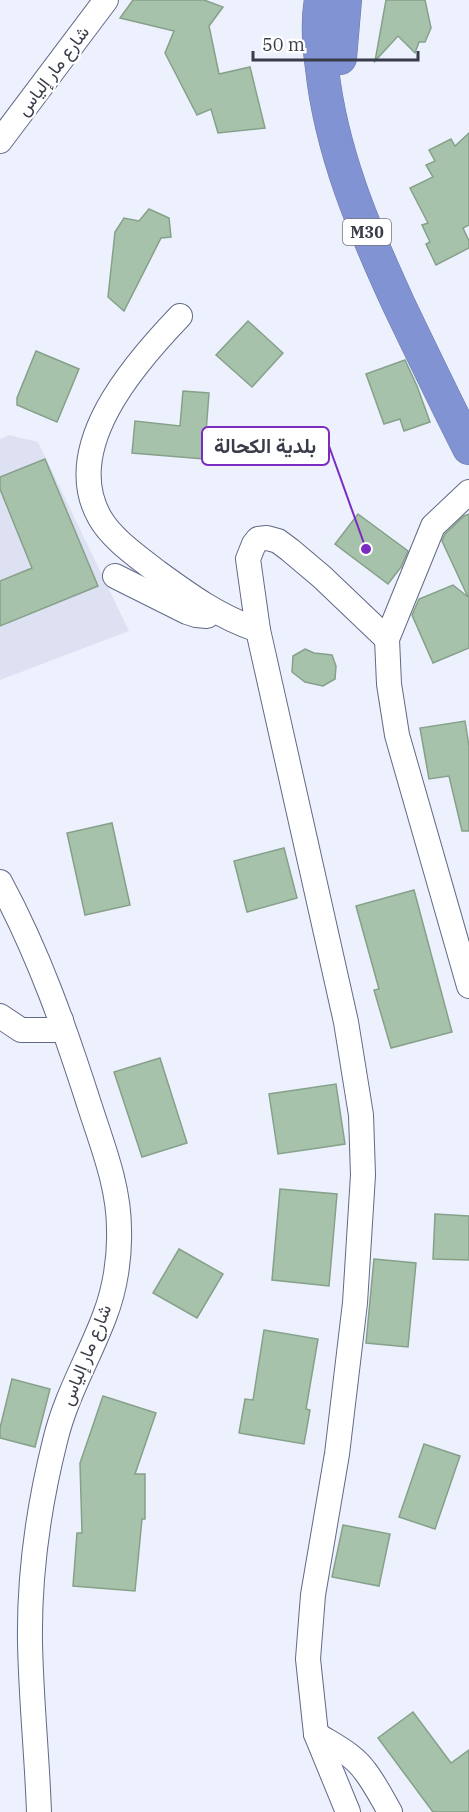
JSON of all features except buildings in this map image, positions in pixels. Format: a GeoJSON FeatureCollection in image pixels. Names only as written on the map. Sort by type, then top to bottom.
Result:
{"type":"FeatureCollection","features":[{"type":"Feature","properties":{"kind":"highway","name":"M30"},"geometry":{"type":"LineString","coordinates":[[321,0],[322,73],[336,149],[377,258],[469,448]]}},
{"type":"Feature","properties":{"kind":"highway","name":"M30"},"geometry":{"type":"LineString","coordinates":[[345,0],[340,58],[345,112],[355,159],[387,238],[469,399]]}},
{"type":"Feature","properties":{"kind":"street","name":"شارع مار إلياس"},"geometry":{"type":"LineString","coordinates":[[0,141],[106,0]]}},
{"type":"Feature","properties":{"kind":"street"},"geometry":{"type":"LineString","coordinates":[[180,316],[151,346],[126,379],[111,404],[88,464],[89,486],[93,503],[100,520],[144,561],[206,607],[237,623],[258,630]]}},
{"type":"Feature","properties":{"kind":"street"},"geometry":{"type":"LineString","coordinates":[[469,492],[433,526],[387,639],[389,684],[397,735],[469,986]]}},
{"type":"Feature","properties":{"kind":"street"},"geometry":{"type":"LineString","coordinates":[[348,1812],[316,1734],[308,1659],[313,1595],[337,1454],[354,1303],[363,1175],[361,1115],[346,1022],[258,630],[248,559],[254,544],[258,539],[267,538],[278,541],[387,639]]}},
{"type":"Feature","properties":{"kind":"street"},"geometry":{"type":"LineString","coordinates":[[115,576],[196,615],[219,614]]}},
{"type":"Feature","properties":{"kind":"street","name":"شارع مار إلياس"},"geometry":{"type":"LineString","coordinates":[[0,882],[47,980],[61,1020],[113,1180],[120,1230],[118,1260],[106,1312],[68,1396],[55,1439],[34,1560],[30,1641],[39,1812]]}},
{"type":"Feature","properties":{"kind":"street"},"geometry":{"type":"LineString","coordinates":[[0,1016],[21,1030],[54,1030],[61,1020]]}},
{"type":"Feature","properties":{"kind":"street"},"geometry":{"type":"LineString","coordinates":[[316,1734],[344,1751],[365,1770],[390,1812]]}},
{"type":"Feature","properties":{"kind":"shaded area"},"geometry":{"type":"Polygon","coordinates":[[[9,435],[38,442],[129,631],[0,680],[0,439],[9,435]]]}},
{"type":"Feature","properties":{"kind":"place","name":"بلدية الكحالة"},"geometry":{"type":"Point","coordinates":[366,549]}}]}
